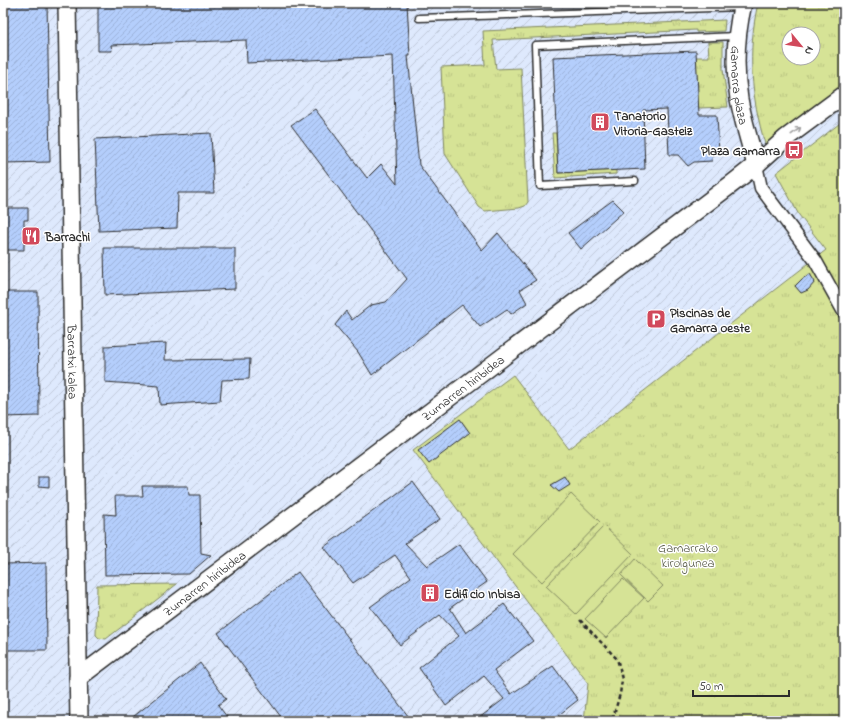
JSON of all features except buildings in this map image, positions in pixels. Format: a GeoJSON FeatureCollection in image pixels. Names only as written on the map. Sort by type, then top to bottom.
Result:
{"type":"FeatureCollection","features":[{"type":"Feature","properties":{"kind":"street","name":"Barratxi kalea"},"geometry":{"type":"LineString","coordinates":[[67,3],[79,721]]}},
{"type":"Feature","properties":{"kind":"street","name":"Gamarra plaza"},"geometry":{"type":"LineString","coordinates":[[743,5],[738,36],[737,65],[739,97],[744,123],[756,165]]}},
{"type":"Feature","properties":{"kind":"street","name":"Zumarren hiribidea"},"geometry":{"type":"LineString","coordinates":[[78,678],[756,165],[786,138],[844,95]]}},
{"type":"Feature","properties":{"kind":"street"},"geometry":{"type":"LineString","coordinates":[[756,165],[761,188],[815,260],[844,312]]}},
{"type":"Feature","properties":{"kind":"lane"},"geometry":{"type":"LineString","coordinates":[[419,18],[743,5]]}},
{"type":"Feature","properties":{"kind":"lane"},"geometry":{"type":"LineString","coordinates":[[635,181],[540,186],[535,45],[738,36]]}},
{"type":"Feature","properties":{"kind":"path"},"geometry":{"type":"LineString","coordinates":[[580,620],[617,659],[622,680],[620,694],[612,721]]}},
{"type":"Feature","properties":{"kind":"shaded area"},"geometry":{"type":"Polygon","coordinates":[[[3,3],[844,3],[844,120],[777,173],[799,215],[827,250],[569,449],[413,450],[588,683],[584,721],[3,721],[3,3]]]}},
{"type":"Feature","properties":{"kind":"green space"},"geometry":{"type":"Polygon","coordinates":[[[758,3],[844,3],[844,87],[770,142],[765,144],[756,109],[752,74],[752,39],[758,3]]]}},
{"type":"Feature","properties":{"kind":"green space"},"geometry":{"type":"Polygon","coordinates":[[[725,20],[724,31],[696,32],[696,30],[493,40],[496,69],[521,68],[528,202],[525,206],[519,208],[485,211],[479,207],[445,154],[441,67],[485,65],[483,31],[725,20]]]}},
{"type":"Feature","properties":{"kind":"green space"},"geometry":{"type":"Polygon","coordinates":[[[708,42],[723,42],[723,69],[728,107],[698,108],[696,57],[709,57],[708,42]]]}},
{"type":"Feature","properties":{"kind":"green space","name":"Gamarrako kirolgunea"},"geometry":{"type":"Polygon","coordinates":[[[844,120],[844,721],[584,721],[588,683],[413,450],[513,375],[569,449],[826,250],[799,215],[776,173],[844,120]]]}},
{"type":"Feature","properties":{"kind":"green space"},"geometry":{"type":"Polygon","coordinates":[[[552,133],[556,133],[558,173],[616,170],[616,174],[555,178],[552,133]]]}},
{"type":"Feature","properties":{"kind":"green space"},"geometry":{"type":"Polygon","coordinates":[[[571,494],[600,522],[542,582],[513,554],[571,494]]]}},
{"type":"Feature","properties":{"kind":"green space"},"geometry":{"type":"Polygon","coordinates":[[[604,526],[633,554],[576,614],[546,586],[604,526]]]}},
{"type":"Feature","properties":{"kind":"green space"},"geometry":{"type":"Polygon","coordinates":[[[635,559],[663,586],[648,601],[621,575],[635,559]]]}},
{"type":"Feature","properties":{"kind":"green space"},"geometry":{"type":"Polygon","coordinates":[[[623,579],[644,598],[606,638],[585,619],[623,579]]]}},
{"type":"Feature","properties":{"kind":"green space"},"geometry":{"type":"Polygon","coordinates":[[[177,584],[106,639],[99,638],[96,635],[97,585],[177,584]]]}},
{"type":"Feature","properties":{"kind":"place","name":"Tanatorio Vitoria-Gasteiz"},"geometry":{"type":"Point","coordinates":[600,122]}},
{"type":"Feature","properties":{"kind":"place","name":"Plaza Gamarra"},"geometry":{"type":"Point","coordinates":[794,150]}},
{"type":"Feature","properties":{"kind":"place","name":"Barrachi"},"geometry":{"type":"Point","coordinates":[31,236]}},
{"type":"Feature","properties":{"kind":"place","name":"Piscinas de Gamarra oeste"},"geometry":{"type":"Point","coordinates":[656,319]}},
{"type":"Feature","properties":{"kind":"place","name":"Edificio Inbisa"},"geometry":{"type":"Point","coordinates":[430,593]}}]}
